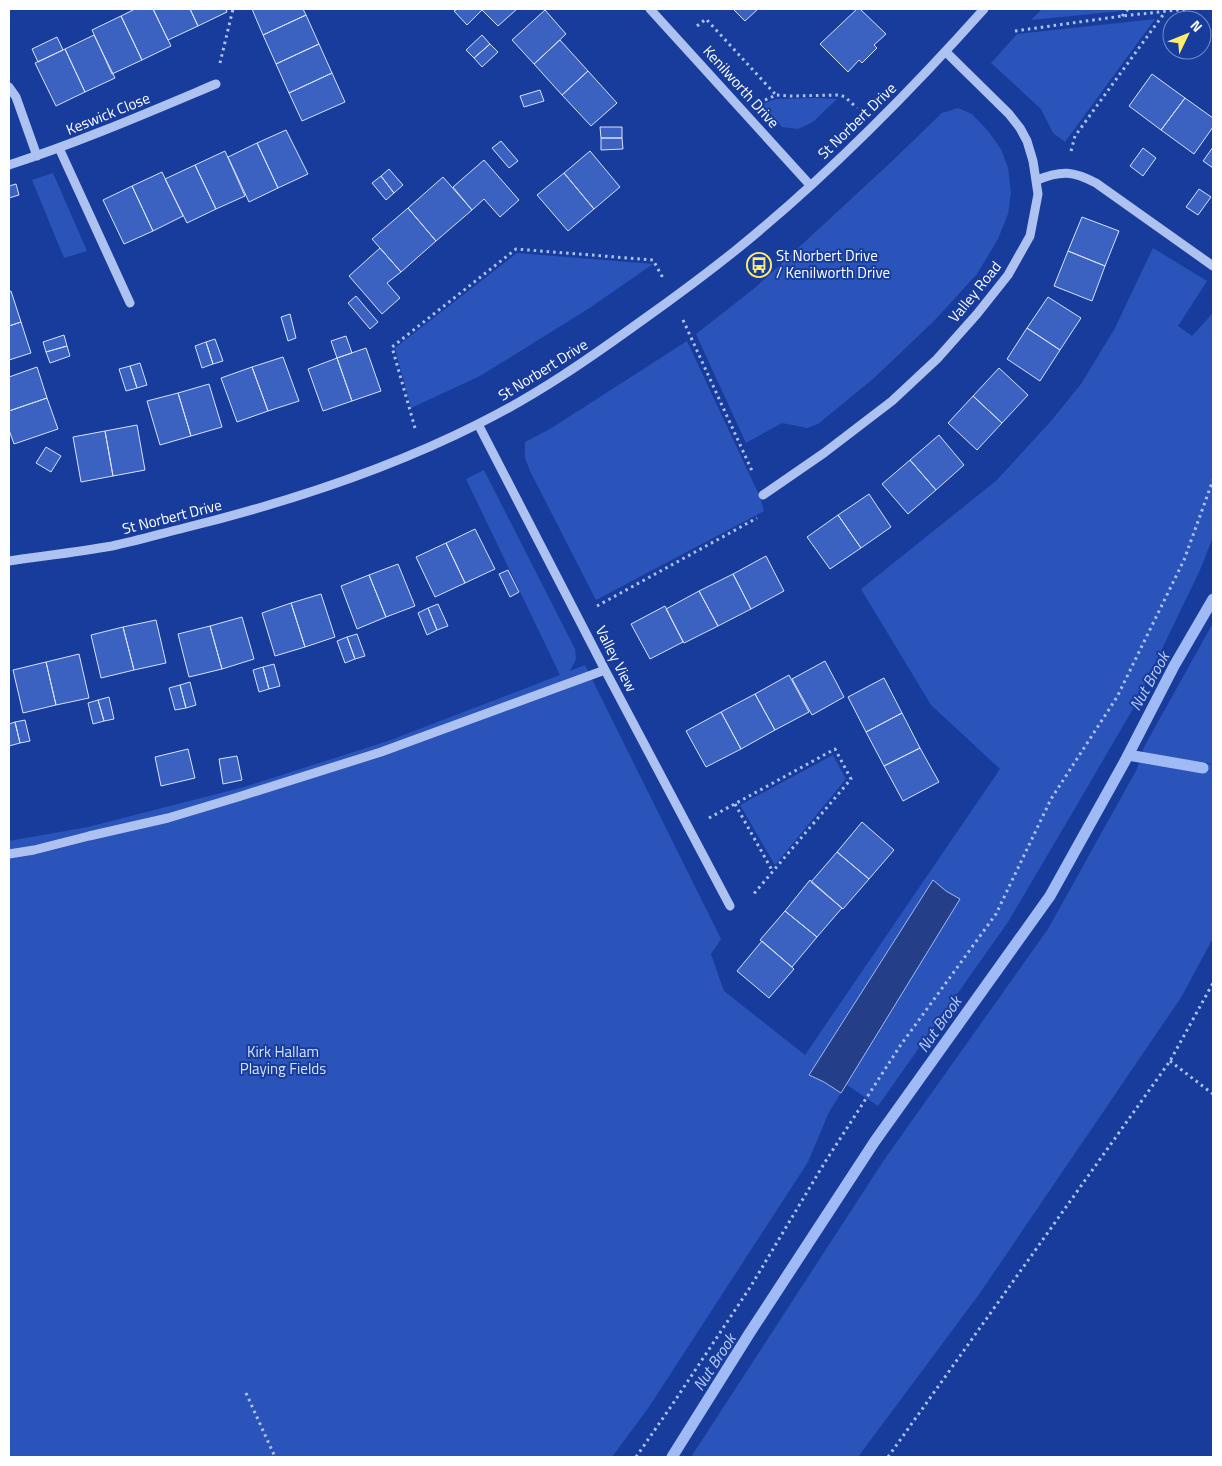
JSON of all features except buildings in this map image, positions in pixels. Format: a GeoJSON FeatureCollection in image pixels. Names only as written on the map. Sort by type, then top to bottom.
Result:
{"type":"FeatureCollection","features":[{"type":"Feature","properties":{"kind":"street","name":"Kenilworth Drive"},"geometry":{"type":"LineString","coordinates":[[650,9],[810,185]]}},
{"type":"Feature","properties":{"kind":"street","name":"St Norbert Drive"},"geometry":{"type":"LineString","coordinates":[[9,561],[113,546],[239,514],[353,478],[478,424],[543,388],[604,348],[737,249],[810,185],[874,124],[946,52],[984,9]]}},
{"type":"Feature","properties":{"kind":"street","name":"Valley Road"},"geometry":{"type":"LineString","coordinates":[[763,495],[824,453],[892,401],[936,359],[977,314],[1008,275],[1030,236],[1038,194],[1037,180],[1027,141],[1009,114],[946,52]]}},
{"type":"Feature","properties":{"kind":"street","name":"Keswick Close"},"geometry":{"type":"LineString","coordinates":[[9,165],[132,120],[216,84]]}},
{"type":"Feature","properties":{"kind":"street"},"geometry":{"type":"LineString","coordinates":[[9,87],[16,97],[37,156]]}},
{"type":"Feature","properties":{"kind":"street"},"geometry":{"type":"LineString","coordinates":[[59,148],[130,303]]}},
{"type":"Feature","properties":{"kind":"street"},"geometry":{"type":"LineString","coordinates":[[1037,180],[1050,174],[1066,172],[1083,176],[1096,183],[1213,266]]}},
{"type":"Feature","properties":{"kind":"street","name":"Valley View"},"geometry":{"type":"LineString","coordinates":[[478,424],[730,906]]}},
{"type":"Feature","properties":{"kind":"street"},"geometry":{"type":"LineString","coordinates":[[9,854],[34,850],[168,818],[238,797],[381,752],[605,670]]}},
{"type":"Feature","properties":{"kind":"path"},"geometry":{"type":"LineString","coordinates":[[216,84],[233,9]]}},
{"type":"Feature","properties":{"kind":"path"},"geometry":{"type":"LineString","coordinates":[[1122,16],[1128,9]]}},
{"type":"Feature","properties":{"kind":"path"},"geometry":{"type":"LineString","coordinates":[[1015,31],[1162,12]]}},
{"type":"Feature","properties":{"kind":"path"},"geometry":{"type":"LineString","coordinates":[[1066,172],[1075,136],[1162,16]]}},
{"type":"Feature","properties":{"kind":"path"},"geometry":{"type":"LineString","coordinates":[[678,40],[706,20],[776,94]]}},
{"type":"Feature","properties":{"kind":"path"},"geometry":{"type":"LineString","coordinates":[[747,114],[759,102],[776,94],[791,96],[840,95],[845,97],[874,124]]}},
{"type":"Feature","properties":{"kind":"path"},"geometry":{"type":"LineString","coordinates":[[421,450],[392,347],[516,249],[653,260],[673,298],[763,495],[768,512],[578,616]]}},
{"type":"Feature","properties":{"kind":"path"},"geometry":{"type":"LineString","coordinates":[[636,1457],[751,1286],[825,1162],[900,1046],[996,914],[1051,799],[1117,697],[1184,560],[1213,480]]}},
{"type":"Feature","properties":{"kind":"path"},"geometry":{"type":"LineString","coordinates":[[689,829],[835,749],[851,779],[737,914],[730,906]]}},
{"type":"Feature","properties":{"kind":"path"},"geometry":{"type":"LineString","coordinates":[[736,804],[773,872]]}},
{"type":"Feature","properties":{"kind":"path"},"geometry":{"type":"LineString","coordinates":[[888,1457],[1170,1061],[1213,983]]}},
{"type":"Feature","properties":{"kind":"path"},"geometry":{"type":"LineString","coordinates":[[1170,1061],[1213,1094]]}},
{"type":"Feature","properties":{"kind":"path"},"geometry":{"type":"LineString","coordinates":[[246,1393],[275,1457]]}},
{"type":"Feature","properties":{"kind":"green space"},"geometry":{"type":"Polygon","coordinates":[[[1042,9],[1122,9],[1121,11],[1031,20],[1042,9]]]}},
{"type":"Feature","properties":{"kind":"green space"},"geometry":{"type":"Polygon","coordinates":[[[1155,19],[1065,142],[1053,133],[1041,109],[991,63],[1017,34],[1155,19]]]}},
{"type":"Feature","properties":{"kind":"green space"},"geometry":{"type":"Polygon","coordinates":[[[776,99],[837,99],[814,121],[798,129],[782,127],[762,104],[776,99]]]}},
{"type":"Feature","properties":{"kind":"green space"},"geometry":{"type":"Polygon","coordinates":[[[958,108],[972,114],[1001,149],[1008,168],[1011,192],[1008,214],[998,239],[977,274],[934,321],[873,379],[818,424],[807,428],[782,423],[746,443],[696,334],[756,287],[942,113],[958,108]]]}},
{"type":"Feature","properties":{"kind":"green space"},"geometry":{"type":"Polygon","coordinates":[[[53,173],[87,251],[64,258],[32,180],[53,173]]]}},
{"type":"Feature","properties":{"kind":"green space","name":"Kirk Hallam Playing Fields"},"geometry":{"type":"Polygon","coordinates":[[[1153,248],[1207,281],[1178,326],[1192,336],[1213,313],[1213,537],[1200,570],[1134,707],[1008,922],[878,1106],[816,1064],[809,1075],[841,1093],[829,1112],[808,1162],[649,1407],[612,1457],[9,1457],[9,841],[88,827],[244,787],[388,741],[560,675],[466,479],[484,470],[575,649],[576,659],[570,671],[585,665],[721,939],[711,954],[724,991],[805,1055],[1000,769],[931,705],[861,589],[997,480],[1051,421],[1081,384],[1115,328],[1153,248]]]}},
{"type":"Feature","properties":{"kind":"green space"},"geometry":{"type":"Polygon","coordinates":[[[517,253],[653,264],[588,309],[480,376],[411,408],[395,348],[517,253]]]}},
{"type":"Feature","properties":{"kind":"green space"},"geometry":{"type":"Polygon","coordinates":[[[687,341],[760,497],[764,511],[596,600],[530,471],[525,458],[525,442],[550,429],[687,341]]]}},
{"type":"Feature","properties":{"kind":"green space"},"geometry":{"type":"Polygon","coordinates":[[[1213,623],[1213,764],[1193,760],[1213,765],[1213,938],[1182,996],[980,1293],[858,1457],[691,1457],[884,1160],[1048,929],[1137,769],[1144,747],[1213,623]]]}},
{"type":"Feature","properties":{"kind":"green space"},"geometry":{"type":"Polygon","coordinates":[[[833,755],[846,779],[775,865],[740,805],[833,755]]]}},
{"type":"Feature","properties":{"kind":"shaded area"},"geometry":{"type":"Polygon","coordinates":[[[933,880],[946,891],[960,899],[841,1093],[809,1075],[933,880]]]}},
{"type":"Feature","properties":{"kind":"waterway","name":"Nut Brook"},"geometry":{"type":"LineString","coordinates":[[672,1457],[749,1334],[875,1141],[1050,896],[1125,761],[1174,666],[1213,599]]}},
{"type":"Feature","properties":{"kind":"waterway"},"geometry":{"type":"LineString","coordinates":[[1128,755],[1203,768]]}},
{"type":"Feature","properties":{"kind":"place","name":"St Norbert Drive / Kenilworth Drive"},"geometry":{"type":"Point","coordinates":[759,265]}}]}
